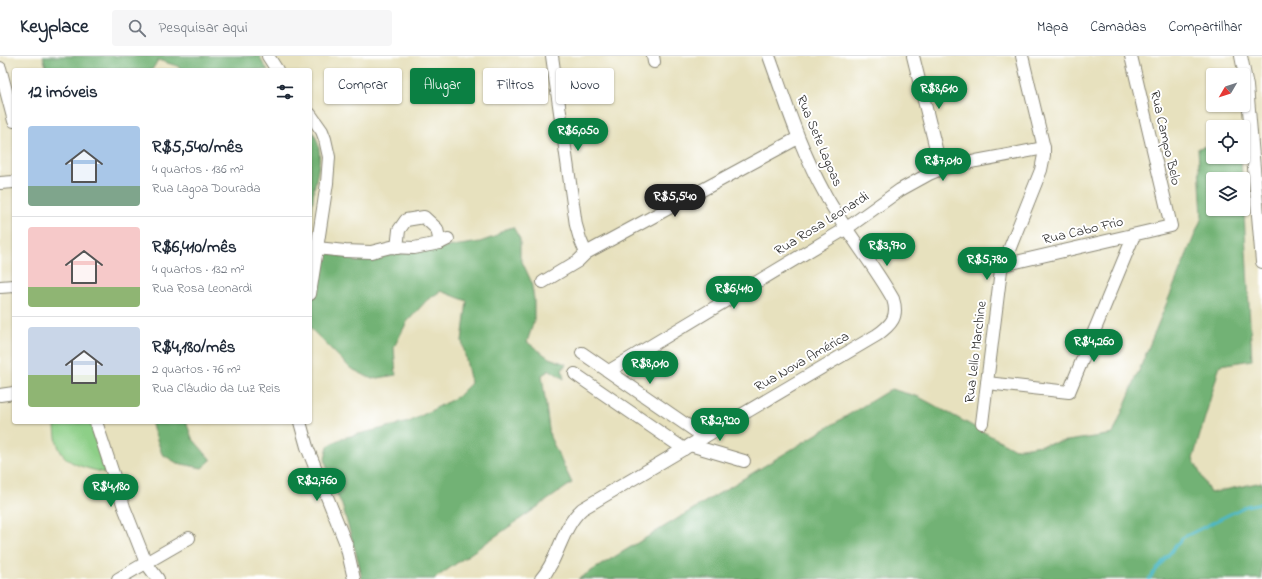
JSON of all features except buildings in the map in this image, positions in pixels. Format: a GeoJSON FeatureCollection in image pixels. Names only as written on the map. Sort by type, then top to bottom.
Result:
{"type":"FeatureCollection","features":[{"type":"Feature","properties":{"kind":"street"},"geometry":{"type":"LineString","coordinates":[[268,56],[276,68]]}},
{"type":"Feature","properties":{"kind":"street"},"geometry":{"type":"LineString","coordinates":[[552,56],[576,225],[586,253]]}},
{"type":"Feature","properties":{"kind":"street","name":"Rua Sete Lagoas"},"geometry":{"type":"LineString","coordinates":[[769,56],[798,138],[826,196],[889,292],[895,305],[895,315]]}},
{"type":"Feature","properties":{"kind":"street"},"geometry":{"type":"LineString","coordinates":[[913,56],[941,169]]}},
{"type":"Feature","properties":{"kind":"street","name":"Rua Lello Marchine"},"geometry":{"type":"LineString","coordinates":[[982,423],[1000,276],[1041,170],[1044,155],[1044,148],[1022,56]]}},
{"type":"Feature","properties":{"kind":"street","name":"Rua Campo Belo"},"geometry":{"type":"LineString","coordinates":[[1131,56],[1171,226]]}},
{"type":"Feature","properties":{"kind":"street"},"geometry":{"type":"LineString","coordinates":[[1240,56],[1247,86],[1262,262]]}},
{"type":"Feature","properties":{"kind":"street"},"geometry":{"type":"LineString","coordinates":[[1,74],[12,114]]}},
{"type":"Feature","properties":{"kind":"street"},"geometry":{"type":"LineString","coordinates":[[312,117],[326,139],[329,157],[329,169],[312,281]]}},
{"type":"Feature","properties":{"kind":"street"},"geometry":{"type":"LineString","coordinates":[[543,282],[578,261],[586,253],[798,138]]}},
{"type":"Feature","properties":{"kind":"street","name":"Rua Rosa Leonardi"},"geometry":{"type":"LineString","coordinates":[[609,371],[847,228],[905,187],[928,174],[941,169],[1044,148]]}},
{"type":"Feature","properties":{"kind":"street"},"geometry":{"type":"LineString","coordinates":[[0,183],[12,182]]}},
{"type":"Feature","properties":{"kind":"street"},"geometry":{"type":"LineString","coordinates":[[317,248],[371,252],[397,248],[414,248],[444,241],[437,229],[424,217],[406,220],[399,230],[397,248]]}},
{"type":"Feature","properties":{"kind":"street","name":"Rua Cabo Frio"},"geometry":{"type":"LineString","coordinates":[[1003,265],[1171,226]]}},
{"type":"Feature","properties":{"kind":"street"},"geometry":{"type":"LineString","coordinates":[[987,383],[1069,392],[1134,235]]}},
{"type":"Feature","properties":{"kind":"street"},"geometry":{"type":"LineString","coordinates":[[0,287],[12,286]]}},
{"type":"Feature","properties":{"kind":"street","name":"Rua Nova América"},"geometry":{"type":"LineString","coordinates":[[541,579],[548,569],[571,522],[582,509],[877,335],[889,325],[895,315]]}},
{"type":"Feature","properties":{"kind":"street"},"geometry":{"type":"LineString","coordinates":[[582,353],[704,437]]}},
{"type":"Feature","properties":{"kind":"street"},"geometry":{"type":"LineString","coordinates":[[575,374],[646,422],[687,447],[744,461]]}},
{"type":"Feature","properties":{"kind":"street"},"geometry":{"type":"LineString","coordinates":[[0,394],[12,393]]}},
{"type":"Feature","properties":{"kind":"street"},"geometry":{"type":"LineString","coordinates":[[646,422],[658,405]]}},
{"type":"Feature","properties":{"kind":"street"},"geometry":{"type":"LineString","coordinates":[[97,424],[124,507],[146,563],[158,579]]}},
{"type":"Feature","properties":{"kind":"street"},"geometry":{"type":"LineString","coordinates":[[301,424],[307,447],[346,544],[354,579]]}},
{"type":"Feature","properties":{"kind":"street"},"geometry":{"type":"LineString","coordinates":[[118,579],[189,538]]}},
{"type":"Feature","properties":{"kind":"green space"},"geometry":{"type":"Polygon","coordinates":[[[43,56],[260,56],[266,68],[180,68],[158,60],[153,68],[46,68],[43,56]]]}},
{"type":"Feature","properties":{"kind":"green space"},"geometry":{"type":"Polygon","coordinates":[[[312,131],[318,145],[319,154],[319,163],[312,205],[312,131]]]}},
{"type":"Feature","properties":{"kind":"green space"},"geometry":{"type":"Polygon","coordinates":[[[1206,146],[1206,164],[1241,164],[1242,172],[1206,172],[1206,216],[1244,216],[1252,360],[1220,365],[1193,459],[1210,493],[1262,482],[1262,579],[578,579],[891,389],[919,397],[1015,449],[1113,434],[1202,217],[1198,148],[1206,146]]]}},
{"type":"Feature","properties":{"kind":"green space"},"geometry":{"type":"Polygon","coordinates":[[[513,227],[520,239],[520,257],[531,281],[534,299],[534,321],[527,342],[549,358],[566,364],[562,370],[564,379],[550,370],[542,375],[550,437],[572,483],[434,579],[362,579],[342,505],[329,478],[325,458],[328,446],[342,438],[409,422],[457,397],[471,383],[462,341],[467,301],[441,291],[427,300],[407,322],[394,347],[396,375],[372,379],[350,368],[312,330],[312,249],[355,259],[480,242],[494,237],[503,230],[513,227]]]}},
{"type":"Feature","properties":{"kind":"green space"},"geometry":{"type":"Polygon","coordinates":[[[55,424],[91,424],[105,473],[83,467],[67,459],[58,446],[55,424]]]}},
{"type":"Feature","properties":{"kind":"green space"},"geometry":{"type":"Polygon","coordinates":[[[152,424],[187,424],[192,438],[211,460],[202,468],[177,463],[162,454],[152,424]]]}},
{"type":"Feature","properties":{"kind":"waterway"},"geometry":{"type":"LineString","coordinates":[[1149,579],[1182,538],[1246,506],[1262,503]]}}]}
